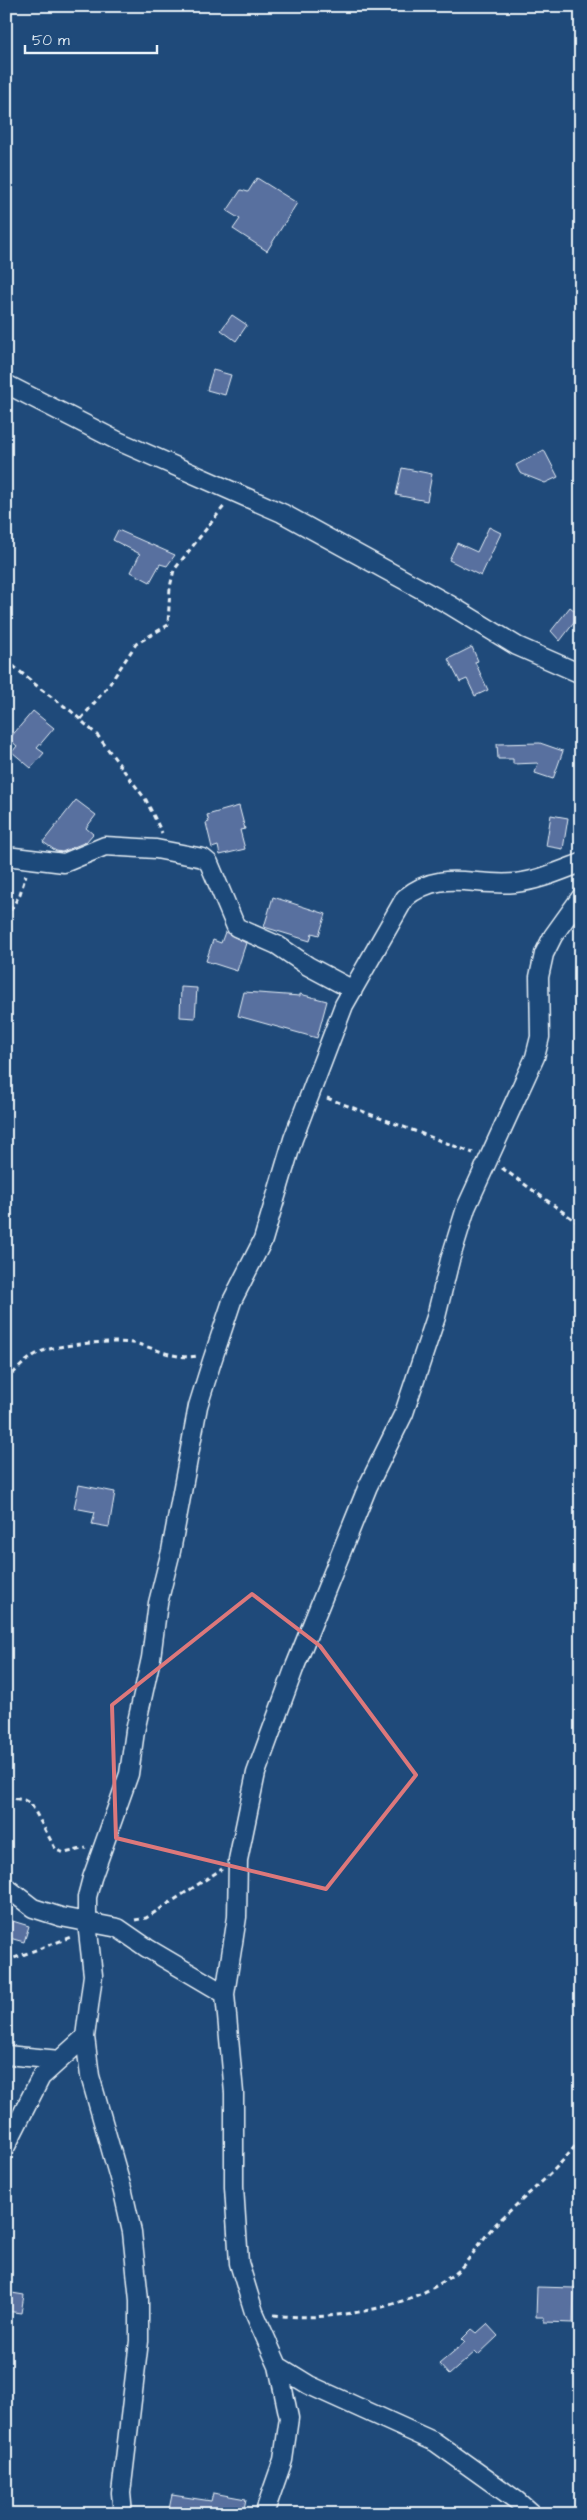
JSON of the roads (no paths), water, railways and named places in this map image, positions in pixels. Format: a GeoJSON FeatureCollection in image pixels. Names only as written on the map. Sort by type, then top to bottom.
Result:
{"type":"FeatureCollection","features":[{"type":"Feature","properties":{"kind":"street"},"geometry":{"type":"LineString","coordinates":[[6,384],[118,441],[238,492],[323,535],[397,578],[450,605],[517,646],[581,674]]}},
{"type":"Feature","properties":{"kind":"street"},"geometry":{"type":"LineString","coordinates":[[6,856],[64,863],[105,846],[156,849],[206,860],[236,927],[277,945],[308,966],[353,990]]}},
{"type":"Feature","properties":{"kind":"street"},"geometry":{"type":"LineString","coordinates":[[123,2514],[122,2493],[139,2341],[140,2300],[132,2232],[123,2192],[90,2076],[85,2037],[93,1975],[87,1923],[87,1897],[129,1774],[151,1658],[158,1604],[172,1551],[198,1406],[232,1301],[263,1240],[294,1138],[344,1005],[405,898],[418,887],[428,883],[447,881],[501,884],[522,882],[581,863]]}},
{"type":"Feature","properties":{"kind":"street"},"geometry":{"type":"LineString","coordinates":[[264,2514],[283,2460],[288,2440],[289,2418],[278,2366],[254,2312],[239,2263],[234,2187],[234,2093],[225,1994],[237,1917],[238,1860],[256,1773],[294,1670],[368,1486],[404,1413],[436,1317],[450,1260],[466,1208],[528,1074],[540,1037],[539,977],[544,954],[557,930],[581,897]]}},
{"type":"Feature","properties":{"kind":"street"},"geometry":{"type":"LineString","coordinates":[[6,1887],[33,1908],[87,1923],[111,1926],[225,1994]]}},
{"type":"Feature","properties":{"kind":"street"},"geometry":{"type":"LineString","coordinates":[[6,2146],[34,2086],[85,2037]]}},
{"type":"Feature","properties":{"kind":"street"},"geometry":{"type":"LineString","coordinates":[[6,2055],[60,2060]]}},
{"type":"Feature","properties":{"kind":"street"},"geometry":{"type":"LineString","coordinates":[[278,2366],[332,2396],[435,2442],[516,2500],[532,2514]]}}]}
